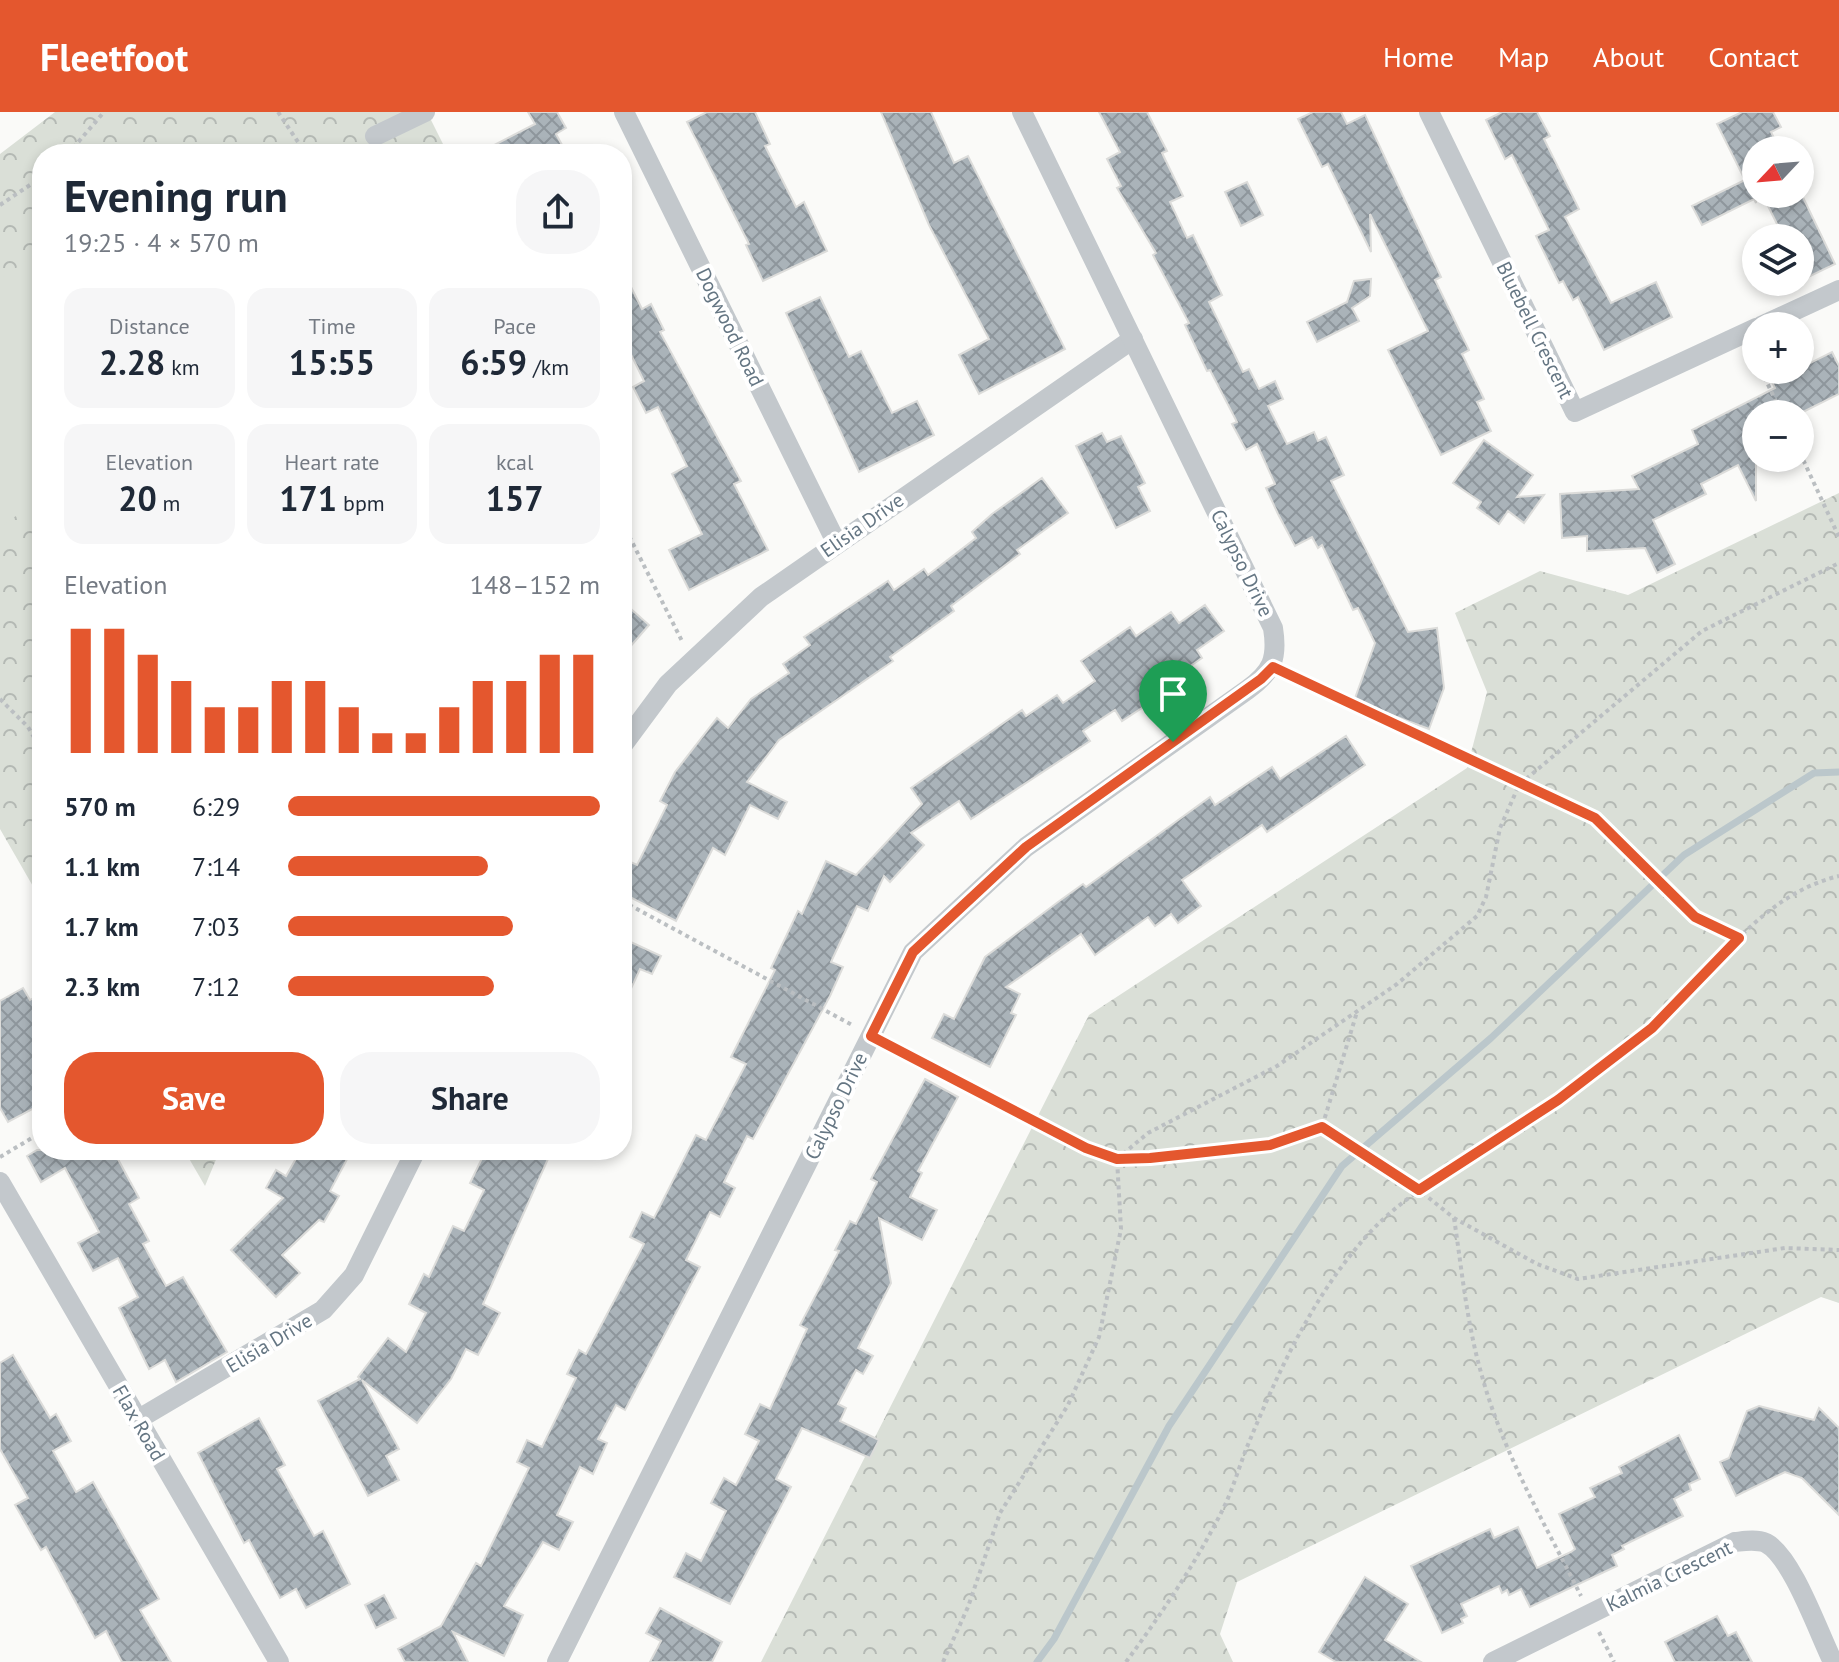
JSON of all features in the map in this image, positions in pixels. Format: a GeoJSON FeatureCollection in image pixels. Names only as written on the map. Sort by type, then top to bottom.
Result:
{"type":"FeatureCollection","features":[{"type":"Feature","properties":{"kind":"street"},"geometry":{"type":"LineString","coordinates":[[375,136],[425,112]]}},
{"type":"Feature","properties":{"kind":"street","name":"Dogwood Road"},"geometry":{"type":"LineString","coordinates":[[624,112],[836,542]]}},
{"type":"Feature","properties":{"kind":"street","name":"Calypso Drive"},"geometry":{"type":"LineString","coordinates":[[557,1662],[913,952],[1026,847],[1261,679],[1273,667],[1277,649],[1273,628],[1022,112]]}},
{"type":"Feature","properties":{"kind":"street","name":"Bluebell Crescent"},"geometry":{"type":"LineString","coordinates":[[1429,112],[1575,412],[1742,334]]}},
{"type":"Feature","properties":{"kind":"street","name":"Bluebell Crescent"},"geometry":{"type":"LineString","coordinates":[[1791,312],[1839,290]]}},
{"type":"Feature","properties":{"kind":"street","name":"Elisia Drive"},"geometry":{"type":"LineString","coordinates":[[632,731],[691,659],[761,597],[836,542],[1133,339]]}},
{"type":"Feature","properties":{"kind":"street","name":"Elisia Drive"},"geometry":{"type":"LineString","coordinates":[[137,1420],[323,1310],[354,1275],[411,1160]]}},
{"type":"Feature","properties":{"kind":"street","name":"Flax Road"},"geometry":{"type":"LineString","coordinates":[[0,1182],[279,1662]]}},
{"type":"Feature","properties":{"kind":"street","name":"Kalmia Crescent"},"geometry":{"type":"LineString","coordinates":[[1493,1662],[1735,1542],[1764,1542],[1785,1562],[1833,1662]]}},
{"type":"Feature","properties":{"kind":"path"},"geometry":{"type":"LineString","coordinates":[[77,144],[104,112]]}},
{"type":"Feature","properties":{"kind":"path"},"geometry":{"type":"LineString","coordinates":[[278,112],[299,144]]}},
{"type":"Feature","properties":{"kind":"path"},"geometry":{"type":"LineString","coordinates":[[0,205],[32,184]]}},
{"type":"Feature","properties":{"kind":"path"},"geometry":{"type":"LineString","coordinates":[[1809,472],[1839,537]]}},
{"type":"Feature","properties":{"kind":"path"},"geometry":{"type":"LineString","coordinates":[[632,542],[691,659]]}},
{"type":"Feature","properties":{"kind":"path"},"geometry":{"type":"LineString","coordinates":[[1117,1159],[1148,1133],[1277,1066],[1397,984],[1477,916],[1486,897],[1500,828],[1519,785],[1702,631],[1839,563]]}},
{"type":"Feature","properties":{"kind":"path"},"geometry":{"type":"LineString","coordinates":[[1273,667],[1519,785],[1584,812],[1604,827],[1679,904],[1710,927],[1739,938]]}},
{"type":"Feature","properties":{"kind":"path"},"geometry":{"type":"LineString","coordinates":[[0,699],[32,734]]}},
{"type":"Feature","properties":{"kind":"path"},"geometry":{"type":"LineString","coordinates":[[1126,1662],[1183,1582],[1224,1507],[1266,1403],[1308,1317],[1359,1244],[1379,1222],[1419,1190],[1558,1100],[1652,1028],[1739,938],[1790,896],[1816,882],[1839,876]]}},
{"type":"Feature","properties":{"kind":"path"},"geometry":{"type":"LineString","coordinates":[[632,906],[1086,1148],[1117,1159],[1270,1145],[1322,1127]]}},
{"type":"Feature","properties":{"kind":"path"},"geometry":{"type":"LineString","coordinates":[[1322,1127],[1358,1010]]}},
{"type":"Feature","properties":{"kind":"path"},"geometry":{"type":"LineString","coordinates":[[1322,1127],[1419,1190],[1454,1218],[1537,1264],[1578,1279],[1785,1248],[1839,1250]]}},
{"type":"Feature","properties":{"kind":"path"},"geometry":{"type":"LineString","coordinates":[[0,1157],[32,1138]]}},
{"type":"Feature","properties":{"kind":"path"},"geometry":{"type":"LineString","coordinates":[[943,1662],[968,1607],[1000,1513],[1068,1405],[1099,1337],[1121,1229],[1117,1159]]}},
{"type":"Feature","properties":{"kind":"path"},"geometry":{"type":"LineString","coordinates":[[1454,1218],[1473,1341],[1490,1403],[1505,1443],[1614,1662]]}},
{"type":"Feature","properties":{"kind":"green space"},"geometry":{"type":"Polygon","coordinates":[[[55,112],[427,112],[443,144],[32,144],[32,885],[0,829],[0,154],[55,112]]]}},
{"type":"Feature","properties":{"kind":"green space"},"geometry":{"type":"Polygon","coordinates":[[[32,257],[32,505],[0,527],[0,279],[32,257]]]}},
{"type":"Feature","properties":{"kind":"green space"},"geometry":{"type":"Polygon","coordinates":[[[1839,493],[1839,1303],[1821,1297],[1237,1582],[1220,1634],[1233,1662],[761,1662],[1089,1015],[1467,768],[1487,692],[1455,613],[1540,571],[1628,595],[1839,493]]]}},
{"type":"Feature","properties":{"kind":"green space"},"geometry":{"type":"Polygon","coordinates":[[[190,1160],[216,1160],[205,1186],[190,1160]]]}},
{"type":"Feature","properties":{"kind":"building"},"geometry":{"type":"Polygon","coordinates":[[[528,112],[557,112],[566,128],[556,134],[562,144],[496,144],[535,124],[528,112]]]}},
{"type":"Feature","properties":{"kind":"building"},"geometry":{"type":"Polygon","coordinates":[[[707,112],[755,112],[770,144],[765,146],[796,207],[804,202],[827,251],[763,281],[746,245],[749,244],[687,122],[707,112]]]}},
{"type":"Feature","properties":{"kind":"building"},"geometry":{"type":"Polygon","coordinates":[[[881,112],[931,112],[954,163],[968,156],[1065,349],[979,394],[959,355],[989,339],[929,225],[881,112]]]}},
{"type":"Feature","properties":{"kind":"building"},"geometry":{"type":"Polygon","coordinates":[[[1099,112],[1147,112],[1167,151],[1162,153],[1183,196],[1170,202],[1187,238],[1193,235],[1222,295],[1209,302],[1243,372],[1249,369],[1259,389],[1275,381],[1283,399],[1268,406],[1287,444],[1314,432],[1318,441],[1326,437],[1344,475],[1331,481],[1408,632],[1437,628],[1444,688],[1429,729],[1354,701],[1375,643],[1358,608],[1353,610],[1322,545],[1318,548],[1312,537],[1295,546],[1278,514],[1266,488],[1275,484],[1257,444],[1246,450],[1232,424],[1237,422],[1210,370],[1207,371],[1185,325],[1189,323],[1153,255],[1156,253],[1117,188],[1121,186],[1107,159],[1120,152],[1099,112]]]}},
{"type":"Feature","properties":{"kind":"building"},"geometry":{"type":"Polygon","coordinates":[[[1313,112],[1341,112],[1347,124],[1365,115],[1441,277],[1435,280],[1469,350],[1462,354],[1484,399],[1477,402],[1491,431],[1441,455],[1388,350],[1428,331],[1370,214],[1371,252],[1328,164],[1322,167],[1298,119],[1313,112]]]}},
{"type":"Feature","properties":{"kind":"building"},"geometry":{"type":"Polygon","coordinates":[[[1502,112],[1537,112],[1550,136],[1544,139],[1579,209],[1565,217],[1611,303],[1656,282],[1672,317],[1604,350],[1578,297],[1573,300],[1563,281],[1559,283],[1536,236],[1549,230],[1512,155],[1505,159],[1486,120],[1502,112]]]}},
{"type":"Feature","properties":{"kind":"building"},"geometry":{"type":"Polygon","coordinates":[[[1742,112],[1773,112],[1781,127],[1771,132],[1773,136],[1742,136],[1742,174],[1717,124],[1742,112]]]}},
{"type":"Feature","properties":{"kind":"building"},"geometry":{"type":"Polygon","coordinates":[[[1742,181],[1742,205],[1702,225],[1692,206],[1742,181]]]}},
{"type":"Feature","properties":{"kind":"building"},"geometry":{"type":"Polygon","coordinates":[[[1247,182],[1263,215],[1241,226],[1225,192],[1247,182]]]}},
{"type":"Feature","properties":{"kind":"building"},"geometry":{"type":"Polygon","coordinates":[[[1769,208],[1808,208],[1835,264],[1814,274],[1814,224],[1777,224],[1769,208]]]}},
{"type":"Feature","properties":{"kind":"building"},"geometry":{"type":"Polygon","coordinates":[[[1371,279],[1370,296],[1352,308],[1359,321],[1317,342],[1307,322],[1347,302],[1354,281],[1371,279]]]}},
{"type":"Feature","properties":{"kind":"building"},"geometry":{"type":"Polygon","coordinates":[[[632,289],[642,309],[651,304],[664,330],[660,332],[741,481],[734,484],[768,550],[689,590],[669,550],[702,534],[672,474],[687,466],[658,407],[646,413],[633,387],[644,381],[632,356],[632,289]]]}},
{"type":"Feature","properties":{"kind":"building"},"geometry":{"type":"Polygon","coordinates":[[[820,297],[849,357],[861,351],[892,413],[917,401],[934,435],[859,472],[786,313],[820,297]]]}},
{"type":"Feature","properties":{"kind":"building"},"geometry":{"type":"Polygon","coordinates":[[[1832,352],[1839,366],[1839,394],[1814,406],[1814,400],[1751,400],[1775,388],[1773,384],[1814,384],[1814,361],[1832,352]]]}},
{"type":"Feature","properties":{"kind":"building"},"geometry":{"type":"Polygon","coordinates":[[[1742,405],[1742,472],[1756,472],[1756,501],[1738,465],[1701,484],[1706,494],[1653,520],[1675,564],[1657,573],[1645,548],[1587,551],[1587,536],[1562,538],[1560,494],[1639,489],[1632,476],[1698,444],[1692,430],[1742,405]]]}},
{"type":"Feature","properties":{"kind":"building"},"geometry":{"type":"Polygon","coordinates":[[[1102,433],[1107,442],[1121,436],[1145,483],[1138,487],[1150,511],[1116,528],[1076,446],[1102,433]]]}},
{"type":"Feature","properties":{"kind":"building"},"geometry":{"type":"Polygon","coordinates":[[[1484,440],[1533,475],[1517,497],[1544,495],[1524,523],[1508,511],[1499,524],[1477,508],[1481,502],[1453,483],[1484,440]]]}},
{"type":"Feature","properties":{"kind":"building"},"geometry":{"type":"Polygon","coordinates":[[[1042,478],[1068,513],[1017,550],[1020,554],[951,606],[954,611],[890,657],[893,661],[779,740],[747,782],[787,802],[778,819],[750,805],[725,855],[713,848],[676,921],[632,898],[632,863],[637,865],[667,805],[660,801],[675,772],[717,718],[728,728],[751,699],[789,673],[783,664],[810,645],[804,637],[888,581],[894,590],[924,569],[928,575],[976,538],[972,532],[1042,478]]]}},
{"type":"Feature","properties":{"kind":"building"},"geometry":{"type":"Polygon","coordinates":[[[1205,605],[1224,631],[1197,650],[1202,658],[1147,696],[1151,702],[1122,721],[1115,710],[1083,731],[1090,741],[971,819],[959,801],[911,833],[924,845],[890,882],[884,876],[868,911],[857,906],[831,962],[843,967],[830,996],[753,1139],[747,1136],[724,1182],[735,1188],[720,1217],[710,1212],[686,1260],[700,1267],[625,1410],[616,1405],[598,1439],[607,1443],[593,1474],[580,1467],[557,1515],[573,1522],[559,1550],[543,1542],[504,1606],[523,1615],[504,1656],[453,1632],[468,1662],[405,1662],[398,1649],[441,1626],[476,1563],[481,1566],[529,1468],[517,1462],[527,1440],[542,1447],[576,1378],[567,1374],[579,1350],[586,1354],[644,1244],[630,1237],[642,1212],[654,1218],[696,1135],[706,1140],[746,1064],[731,1057],[775,970],[771,968],[798,911],[802,914],[826,861],[856,875],[922,804],[911,788],[1022,710],[1026,716],[1057,695],[1063,703],[1095,681],[1081,661],[1130,627],[1136,636],[1171,612],[1179,623],[1205,605]]]}},
{"type":"Feature","properties":{"kind":"building"},"geometry":{"type":"Polygon","coordinates":[[[632,610],[649,625],[632,645],[632,610]]]}},
{"type":"Feature","properties":{"kind":"building"},"geometry":{"type":"Polygon","coordinates":[[[1346,736],[1365,765],[1267,832],[1262,825],[1182,880],[1201,906],[1178,923],[1171,914],[1155,926],[1148,917],[1095,955],[1081,934],[1006,987],[1020,994],[1011,1013],[1016,1015],[990,1067],[932,1038],[944,1014],[954,1019],[985,957],[1058,902],[1083,884],[1086,887],[1210,797],[1215,805],[1272,767],[1280,779],[1346,736]]]}},
{"type":"Feature","properties":{"kind":"building"},"geometry":{"type":"Polygon","coordinates":[[[632,943],[661,956],[652,974],[640,969],[632,986],[632,943]]]}},
{"type":"Feature","properties":{"kind":"building"},"geometry":{"type":"Polygon","coordinates":[[[23,988],[32,999],[32,1109],[8,1122],[0,1108],[0,1001],[23,988]]]}},
{"type":"Feature","properties":{"kind":"building"},"geometry":{"type":"Polygon","coordinates":[[[925,1079],[958,1097],[918,1171],[922,1173],[910,1197],[937,1210],[922,1240],[879,1218],[891,1283],[858,1348],[873,1356],[863,1374],[856,1370],[838,1404],[846,1408],[840,1421],[879,1440],[870,1458],[802,1428],[776,1479],[791,1487],[730,1604],[674,1577],[686,1553],[701,1561],[726,1511],[711,1503],[724,1478],[736,1485],[759,1441],[745,1434],[760,1404],[770,1409],[807,1329],[800,1325],[839,1251],[835,1250],[850,1221],[856,1224],[877,1182],[871,1179],[925,1079]]]}},
{"type":"Feature","properties":{"kind":"building"},"geometry":{"type":"Polygon","coordinates":[[[32,1153],[32,1160],[118,1160],[139,1198],[129,1204],[149,1241],[143,1244],[166,1286],[183,1277],[227,1352],[176,1382],[165,1360],[149,1369],[119,1308],[138,1297],[118,1258],[93,1271],[78,1243],[99,1232],[65,1168],[41,1182],[27,1156],[32,1153]]]}},
{"type":"Feature","properties":{"kind":"building"},"geometry":{"type":"Polygon","coordinates":[[[295,1160],[347,1160],[330,1191],[339,1196],[324,1222],[319,1220],[282,1255],[300,1273],[276,1297],[231,1250],[283,1198],[266,1188],[276,1170],[286,1176],[295,1160]]]}},
{"type":"Feature","properties":{"kind":"building"},"geometry":{"type":"Polygon","coordinates":[[[481,1160],[548,1160],[483,1304],[500,1313],[478,1355],[466,1349],[451,1379],[417,1423],[362,1380],[399,1449],[386,1456],[399,1480],[368,1496],[318,1401],[360,1379],[358,1377],[388,1338],[406,1352],[426,1313],[409,1304],[424,1274],[429,1277],[453,1226],[464,1231],[484,1190],[470,1183],[481,1160]]]}},
{"type":"Feature","properties":{"kind":"building"},"geometry":{"type":"Polygon","coordinates":[[[13,1355],[50,1418],[56,1414],[71,1441],[53,1451],[76,1492],[93,1482],[159,1599],[140,1610],[171,1662],[122,1662],[106,1631],[95,1638],[46,1547],[41,1550],[15,1505],[28,1498],[0,1449],[0,1363],[13,1355]]]}},
{"type":"Feature","properties":{"kind":"building"},"geometry":{"type":"Polygon","coordinates":[[[1759,1406],[1814,1420],[1819,1408],[1839,1428],[1839,1515],[1802,1478],[1785,1472],[1736,1496],[1720,1462],[1729,1458],[1747,1411],[1759,1406]]]}},
{"type":"Feature","properties":{"kind":"building"},"geometry":{"type":"Polygon","coordinates":[[[259,1418],[285,1465],[277,1469],[314,1536],[323,1531],[350,1584],[306,1608],[296,1589],[280,1598],[249,1540],[244,1543],[198,1453],[259,1418]]]}},
{"type":"Feature","properties":{"kind":"building"},"geometry":{"type":"Polygon","coordinates":[[[1679,1435],[1700,1479],[1689,1484],[1691,1490],[1674,1499],[1683,1516],[1622,1546],[1624,1549],[1612,1555],[1617,1566],[1530,1607],[1521,1589],[1509,1595],[1507,1590],[1502,1593],[1499,1586],[1461,1604],[1467,1616],[1461,1619],[1463,1623],[1442,1633],[1411,1566],[1490,1529],[1494,1538],[1518,1527],[1537,1568],[1571,1552],[1575,1549],[1559,1514],[1595,1497],[1590,1488],[1622,1473],[1619,1467],[1679,1435]]]}},
{"type":"Feature","properties":{"kind":"building"},"geometry":{"type":"Polygon","coordinates":[[[1365,1577],[1408,1604],[1385,1640],[1421,1662],[1336,1662],[1319,1652],[1365,1577]]]}},
{"type":"Feature","properties":{"kind":"building"},"geometry":{"type":"Polygon","coordinates":[[[384,1595],[396,1618],[376,1628],[365,1605],[384,1595]]]}},
{"type":"Feature","properties":{"kind":"building"},"geometry":{"type":"Polygon","coordinates":[[[660,1608],[722,1642],[712,1662],[650,1662],[661,1641],[646,1633],[660,1608]]]}},
{"type":"Feature","properties":{"kind":"building"},"geometry":{"type":"Polygon","coordinates":[[[1717,1616],[1728,1636],[1736,1632],[1752,1662],[1675,1662],[1665,1642],[1717,1616]]]}},
{"type":"Feature","properties":{"kind":"waterway"},"geometry":{"type":"LineString","coordinates":[[1037,1662],[1054,1639],[1169,1426],[1342,1166],[1491,1038],[1684,855],[1814,773],[1839,772]]}},
{"type":"Feature","properties":{"kind":"route"},"geometry":{"type":"LineString","coordinates":[[1273,667],[1595,818],[1679,904],[1710,927],[1739,938],[1652,1028],[1558,1100],[1419,1190],[1322,1127],[1270,1145],[1117,1159],[1086,1148],[1028,1119],[871,1036],[913,952],[1026,847],[1173,742],[1273,667]]}}]}
